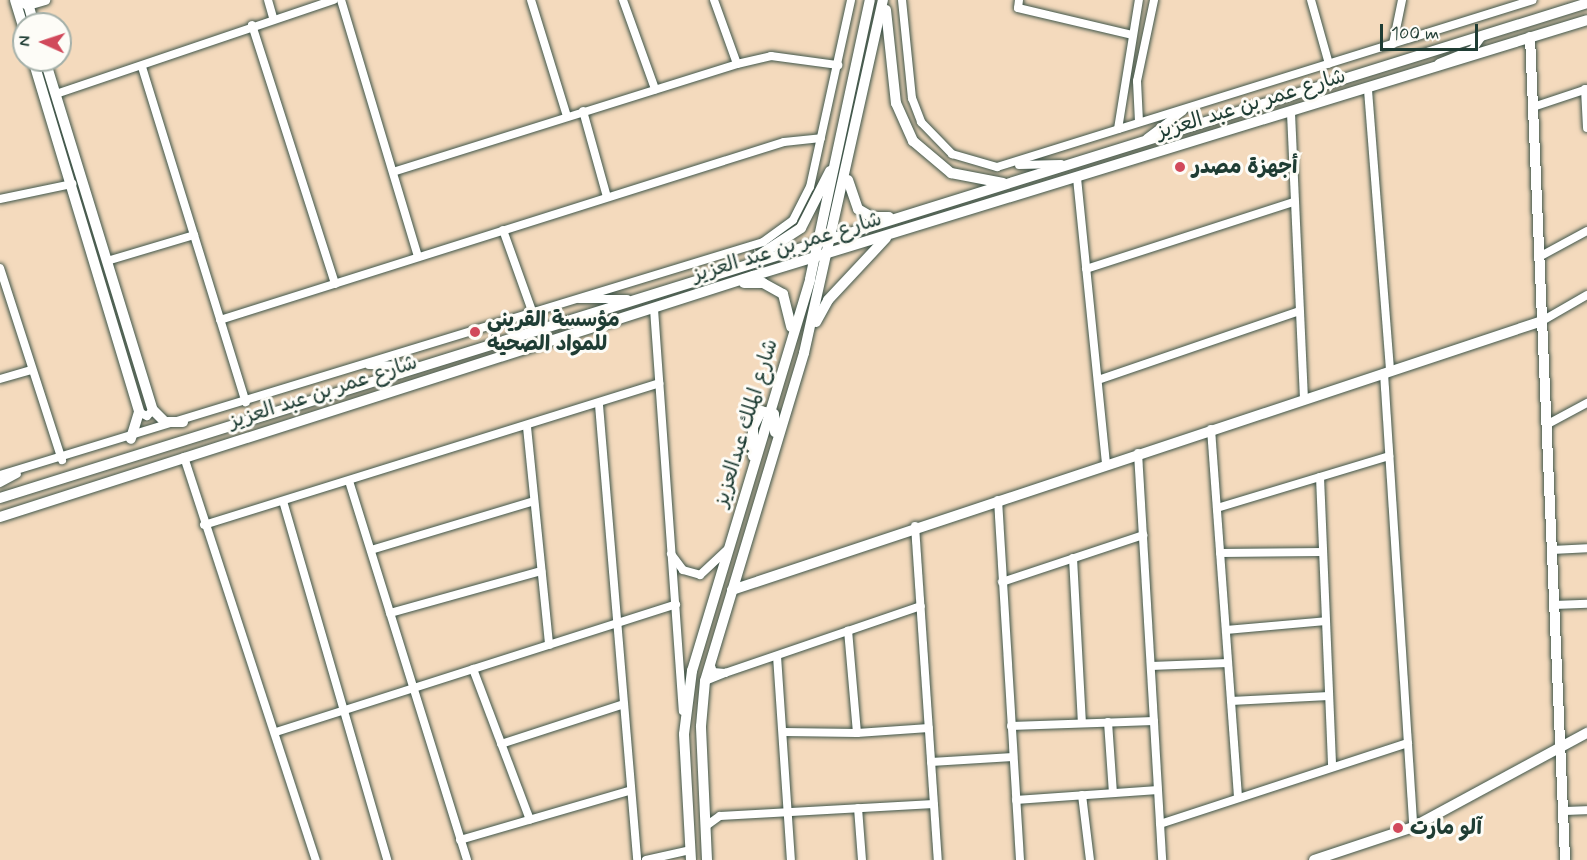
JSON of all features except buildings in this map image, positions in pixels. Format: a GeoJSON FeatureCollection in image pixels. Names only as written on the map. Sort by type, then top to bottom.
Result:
{"type":"FeatureCollection","features":[{"type":"Feature","properties":{"kind":"street"},"geometry":{"type":"LineString","coordinates":[[21,2],[45,0]]}},
{"type":"Feature","properties":{"kind":"street"},"geometry":{"type":"LineString","coordinates":[[268,0],[273,18]]}},
{"type":"Feature","properties":{"kind":"street"},"geometry":{"type":"LineString","coordinates":[[56,94],[142,67],[252,25],[334,0]]}},
{"type":"Feature","properties":{"kind":"street"},"geometry":{"type":"LineString","coordinates":[[342,0],[396,171],[418,257]]}},
{"type":"Feature","properties":{"kind":"street"},"geometry":{"type":"LineString","coordinates":[[531,0],[567,116]]}},
{"type":"Feature","properties":{"kind":"street"},"geometry":{"type":"LineString","coordinates":[[623,0],[655,89]]}},
{"type":"Feature","properties":{"kind":"street"},"geometry":{"type":"LineString","coordinates":[[714,0],[737,64]]}},
{"type":"Feature","properties":{"kind":"street"},"geometry":{"type":"LineString","coordinates":[[0,475],[62,460],[573,298],[763,242],[793,220],[810,187],[851,0]]}},
{"type":"Feature","properties":{"kind":"street"},"geometry":{"type":"LineString","coordinates":[[864,0],[866,21]]}},
{"type":"Feature","properties":{"kind":"street","name":"شارع الملك عبدالعزيز"},"geometry":{"type":"LineString","coordinates":[[691,855],[684,734],[692,671],[819,243],[870,0]]}},
{"type":"Feature","properties":{"kind":"street"},"geometry":{"type":"LineString","coordinates":[[885,0],[896,103],[913,141],[962,178],[1015,183]]}},
{"type":"Feature","properties":{"kind":"street","name":"شارع الملك عبدالعزيز"},"geometry":{"type":"LineString","coordinates":[[706,860],[701,726],[705,681],[804,353],[885,0]]}},
{"type":"Feature","properties":{"kind":"street"},"geometry":{"type":"LineString","coordinates":[[902,0],[912,98],[921,122],[936,141],[963,160],[1010,166],[1078,163]]}},
{"type":"Feature","properties":{"kind":"street"},"geometry":{"type":"LineString","coordinates":[[1118,129],[1139,0]]}},
{"type":"Feature","properties":{"kind":"street"},"geometry":{"type":"LineString","coordinates":[[1139,122],[1137,81],[1154,0]]}},
{"type":"Feature","properties":{"kind":"street"},"geometry":{"type":"LineString","coordinates":[[1311,0],[1329,64]]}},
{"type":"Feature","properties":{"kind":"street"},"geometry":{"type":"LineString","coordinates":[[1393,44],[1402,0]]}},
{"type":"Feature","properties":{"kind":"street"},"geometry":{"type":"LineString","coordinates":[[1010,166],[1139,122],[1533,0]]}},
{"type":"Feature","properties":{"kind":"street"},"geometry":{"type":"LineString","coordinates":[[1019,1],[1018,8],[1132,34]]}},
{"type":"Feature","properties":{"kind":"street","name":"شارع عمر بن عبد العزيز"},"geometry":{"type":"LineString","coordinates":[[0,498],[1587,3]]}},
{"type":"Feature","properties":{"kind":"street","name":"شارع عمر بن عبد العزيز"},"geometry":{"type":"LineString","coordinates":[[0,518],[184,457],[735,283],[1368,90],[1433,67],[1587,20]]}},
{"type":"Feature","properties":{"kind":"street"},"geometry":{"type":"LineString","coordinates":[[252,25],[335,284]]}},
{"type":"Feature","properties":{"kind":"street"},"geometry":{"type":"LineString","coordinates":[[1433,67],[1473,49],[1482,36]]}},
{"type":"Feature","properties":{"kind":"street"},"geometry":{"type":"LineString","coordinates":[[1530,37],[1565,860]]}},
{"type":"Feature","properties":{"kind":"street"},"geometry":{"type":"LineString","coordinates":[[396,171],[737,64],[771,56],[838,65]]}},
{"type":"Feature","properties":{"kind":"street"},"geometry":{"type":"LineString","coordinates":[[142,67],[246,402]]}},
{"type":"Feature","properties":{"kind":"street"},"geometry":{"type":"LineString","coordinates":[[37,72],[139,412],[130,439]]}},
{"type":"Feature","properties":{"kind":"street"},"geometry":{"type":"LineString","coordinates":[[49,72],[153,410],[165,422],[183,422]]}},
{"type":"Feature","properties":{"kind":"street"},"geometry":{"type":"LineString","coordinates":[[1533,107],[1586,89],[1587,128]]}},
{"type":"Feature","properties":{"kind":"street"},"geometry":{"type":"LineString","coordinates":[[1368,90],[1413,827]]}},
{"type":"Feature","properties":{"kind":"street"},"geometry":{"type":"LineString","coordinates":[[1140,143],[1186,109]]}},
{"type":"Feature","properties":{"kind":"street"},"geometry":{"type":"LineString","coordinates":[[583,111],[607,198]]}},
{"type":"Feature","properties":{"kind":"street"},"geometry":{"type":"LineString","coordinates":[[1291,113],[1293,202],[1304,399]]}},
{"type":"Feature","properties":{"kind":"street"},"geometry":{"type":"LineString","coordinates":[[220,320],[783,142],[820,138]]}},
{"type":"Feature","properties":{"kind":"street"},"geometry":{"type":"LineString","coordinates":[[1106,464],[1077,178],[1079,168],[1121,149]]}},
{"type":"Feature","properties":{"kind":"street"},"geometry":{"type":"LineString","coordinates":[[729,271],[801,228],[837,157]]}},
{"type":"Feature","properties":{"kind":"street"},"geometry":{"type":"LineString","coordinates":[[847,166],[849,192],[858,209],[878,218],[904,216]]}},
{"type":"Feature","properties":{"kind":"street"},"geometry":{"type":"LineString","coordinates":[[0,199],[72,184]]}},
{"type":"Feature","properties":{"kind":"street"},"geometry":{"type":"LineString","coordinates":[[1086,269],[1293,202]]}},
{"type":"Feature","properties":{"kind":"street"},"geometry":{"type":"LineString","coordinates":[[503,230],[532,311]]}},
{"type":"Feature","properties":{"kind":"street"},"geometry":{"type":"LineString","coordinates":[[1539,257],[1587,231]]}},
{"type":"Feature","properties":{"kind":"street"},"geometry":{"type":"LineString","coordinates":[[804,353],[828,300],[895,234]]}},
{"type":"Feature","properties":{"kind":"street"},"geometry":{"type":"LineString","coordinates":[[107,261],[194,235]]}},
{"type":"Feature","properties":{"kind":"street"},"geometry":{"type":"LineString","coordinates":[[0,268],[31,370],[62,460]]}},
{"type":"Feature","properties":{"kind":"street"},"geometry":{"type":"LineString","coordinates":[[735,283],[763,283],[783,294],[792,314],[790,344]]}},
{"type":"Feature","properties":{"kind":"street"},"geometry":{"type":"LineString","coordinates":[[732,590],[756,578],[1542,321],[1587,295]]}},
{"type":"Feature","properties":{"kind":"street"},"geometry":{"type":"LineString","coordinates":[[573,298],[640,298]]}},
{"type":"Feature","properties":{"kind":"street"},"geometry":{"type":"LineString","coordinates":[[654,309],[684,734]]}},
{"type":"Feature","properties":{"kind":"street"},"geometry":{"type":"LineString","coordinates":[[1098,380],[1300,311]]}},
{"type":"Feature","properties":{"kind":"street"},"geometry":{"type":"LineString","coordinates":[[365,364],[421,366]]}},
{"type":"Feature","properties":{"kind":"street"},"geometry":{"type":"LineString","coordinates":[[0,379],[31,370]]}},
{"type":"Feature","properties":{"kind":"street"},"geometry":{"type":"LineString","coordinates":[[204,525],[599,405],[659,383]]}},
{"type":"Feature","properties":{"kind":"street"},"geometry":{"type":"LineString","coordinates":[[1546,425],[1587,403]]}},
{"type":"Feature","properties":{"kind":"street"},"geometry":{"type":"LineString","coordinates":[[599,405],[618,622],[629,791],[637,860]]}},
{"type":"Feature","properties":{"kind":"street"},"geometry":{"type":"LineString","coordinates":[[139,412],[147,416],[153,410]]}},
{"type":"Feature","properties":{"kind":"street"},"geometry":{"type":"LineString","coordinates":[[754,516],[777,424],[770,411]]}},
{"type":"Feature","properties":{"kind":"street"},"geometry":{"type":"LineString","coordinates":[[526,427],[549,645]]}},
{"type":"Feature","properties":{"kind":"street"},"geometry":{"type":"LineString","coordinates":[[1211,429],[1238,795]]}},
{"type":"Feature","properties":{"kind":"street"},"geometry":{"type":"LineString","coordinates":[[1138,453],[1162,860]]}},
{"type":"Feature","properties":{"kind":"street"},"geometry":{"type":"LineString","coordinates":[[1217,508],[1389,456]]}},
{"type":"Feature","properties":{"kind":"street"},"geometry":{"type":"LineString","coordinates":[[184,457],[204,525],[276,732],[316,860]]}},
{"type":"Feature","properties":{"kind":"street"},"geometry":{"type":"LineString","coordinates":[[0,483],[29,467]]}},
{"type":"Feature","properties":{"kind":"street"},"geometry":{"type":"LineString","coordinates":[[1320,477],[1332,766]]}},
{"type":"Feature","properties":{"kind":"street"},"geometry":{"type":"LineString","coordinates":[[350,481],[412,688],[467,860]]}},
{"type":"Feature","properties":{"kind":"street"},"geometry":{"type":"LineString","coordinates":[[998,500],[1020,860]]}},
{"type":"Feature","properties":{"kind":"street"},"geometry":{"type":"LineString","coordinates":[[283,501],[387,860]]}},
{"type":"Feature","properties":{"kind":"street"},"geometry":{"type":"LineString","coordinates":[[371,550],[534,501]]}},
{"type":"Feature","properties":{"kind":"street"},"geometry":{"type":"LineString","coordinates":[[915,526],[938,860]]}},
{"type":"Feature","properties":{"kind":"street"},"geometry":{"type":"LineString","coordinates":[[1002,582],[1143,535]]}},
{"type":"Feature","properties":{"kind":"street"},"geometry":{"type":"LineString","coordinates":[[671,553],[683,570],[700,575],[729,547]]}},
{"type":"Feature","properties":{"kind":"street"},"geometry":{"type":"LineString","coordinates":[[1552,550],[1587,548]]}},
{"type":"Feature","properties":{"kind":"street"},"geometry":{"type":"LineString","coordinates":[[1220,553],[1323,552]]}},
{"type":"Feature","properties":{"kind":"street"},"geometry":{"type":"LineString","coordinates":[[1073,558],[1082,723]]}},
{"type":"Feature","properties":{"kind":"street"},"geometry":{"type":"LineString","coordinates":[[741,559],[743,575],[756,578]]}},
{"type":"Feature","properties":{"kind":"street"},"geometry":{"type":"LineString","coordinates":[[390,613],[541,571]]}},
{"type":"Feature","properties":{"kind":"street"},"geometry":{"type":"LineString","coordinates":[[276,732],[676,604]]}},
{"type":"Feature","properties":{"kind":"street"},"geometry":{"type":"LineString","coordinates":[[1554,605],[1587,604]]}},
{"type":"Feature","properties":{"kind":"street"},"geometry":{"type":"LineString","coordinates":[[705,681],[921,606]]}},
{"type":"Feature","properties":{"kind":"street"},"geometry":{"type":"LineString","coordinates":[[1226,630],[1326,621]]}},
{"type":"Feature","properties":{"kind":"street"},"geometry":{"type":"LineString","coordinates":[[848,630],[857,733]]}},
{"type":"Feature","properties":{"kind":"street"},"geometry":{"type":"LineString","coordinates":[[777,656],[784,732],[790,860]]}},
{"type":"Feature","properties":{"kind":"street"},"geometry":{"type":"LineString","coordinates":[[710,661],[713,672],[725,673]]}},
{"type":"Feature","properties":{"kind":"street"},"geometry":{"type":"LineString","coordinates":[[1151,666],[1228,663]]}},
{"type":"Feature","properties":{"kind":"street"},"geometry":{"type":"LineString","coordinates":[[473,669],[530,820]]}},
{"type":"Feature","properties":{"kind":"street"},"geometry":{"type":"LineString","coordinates":[[1231,701],[1329,696]]}},
{"type":"Feature","properties":{"kind":"street"},"geometry":{"type":"LineString","coordinates":[[501,744],[624,704]]}},
{"type":"Feature","properties":{"kind":"street"},"geometry":{"type":"LineString","coordinates":[[1011,726],[1154,720]]}},
{"type":"Feature","properties":{"kind":"street"},"geometry":{"type":"LineString","coordinates":[[1108,722],[1113,793]]}},
{"type":"Feature","properties":{"kind":"street"},"geometry":{"type":"LineString","coordinates":[[784,732],[857,733],[929,728]]}},
{"type":"Feature","properties":{"kind":"street"},"geometry":{"type":"LineString","coordinates":[[1314,860],[1413,827],[1560,750],[1587,733]]}},
{"type":"Feature","properties":{"kind":"street"},"geometry":{"type":"LineString","coordinates":[[1160,824],[1238,795],[1408,743]]}},
{"type":"Feature","properties":{"kind":"street"},"geometry":{"type":"LineString","coordinates":[[931,762],[1013,757]]}},
{"type":"Feature","properties":{"kind":"street"},"geometry":{"type":"LineString","coordinates":[[687,789],[692,784],[698,789],[706,860]]}},
{"type":"Feature","properties":{"kind":"street"},"geometry":{"type":"LineString","coordinates":[[1016,800],[1158,790]]}},
{"type":"Feature","properties":{"kind":"street"},"geometry":{"type":"LineString","coordinates":[[460,840],[629,791]]}},
{"type":"Feature","properties":{"kind":"street"},"geometry":{"type":"LineString","coordinates":[[1082,795],[1090,860]]}},
{"type":"Feature","properties":{"kind":"street"},"geometry":{"type":"LineString","coordinates":[[705,829],[716,817],[934,804]]}},
{"type":"Feature","properties":{"kind":"street"},"geometry":{"type":"LineString","coordinates":[[858,808],[862,860]]}},
{"type":"Feature","properties":{"kind":"street"},"geometry":{"type":"LineString","coordinates":[[1563,811],[1587,810]]}},
{"type":"Feature","properties":{"kind":"street"},"geometry":{"type":"LineString","coordinates":[[646,860],[691,855]]}},
{"type":"Feature","properties":{"kind":"place","name":"أجهزة مصدر"},"geometry":{"type":"Point","coordinates":[1180,167]}},
{"type":"Feature","properties":{"kind":"place","name":"مؤسسة القريني للمواد الصحيه"},"geometry":{"type":"Point","coordinates":[475,332]}},
{"type":"Feature","properties":{"kind":"place","name":"آلو مارت"},"geometry":{"type":"Point","coordinates":[1398,828]}}]}
